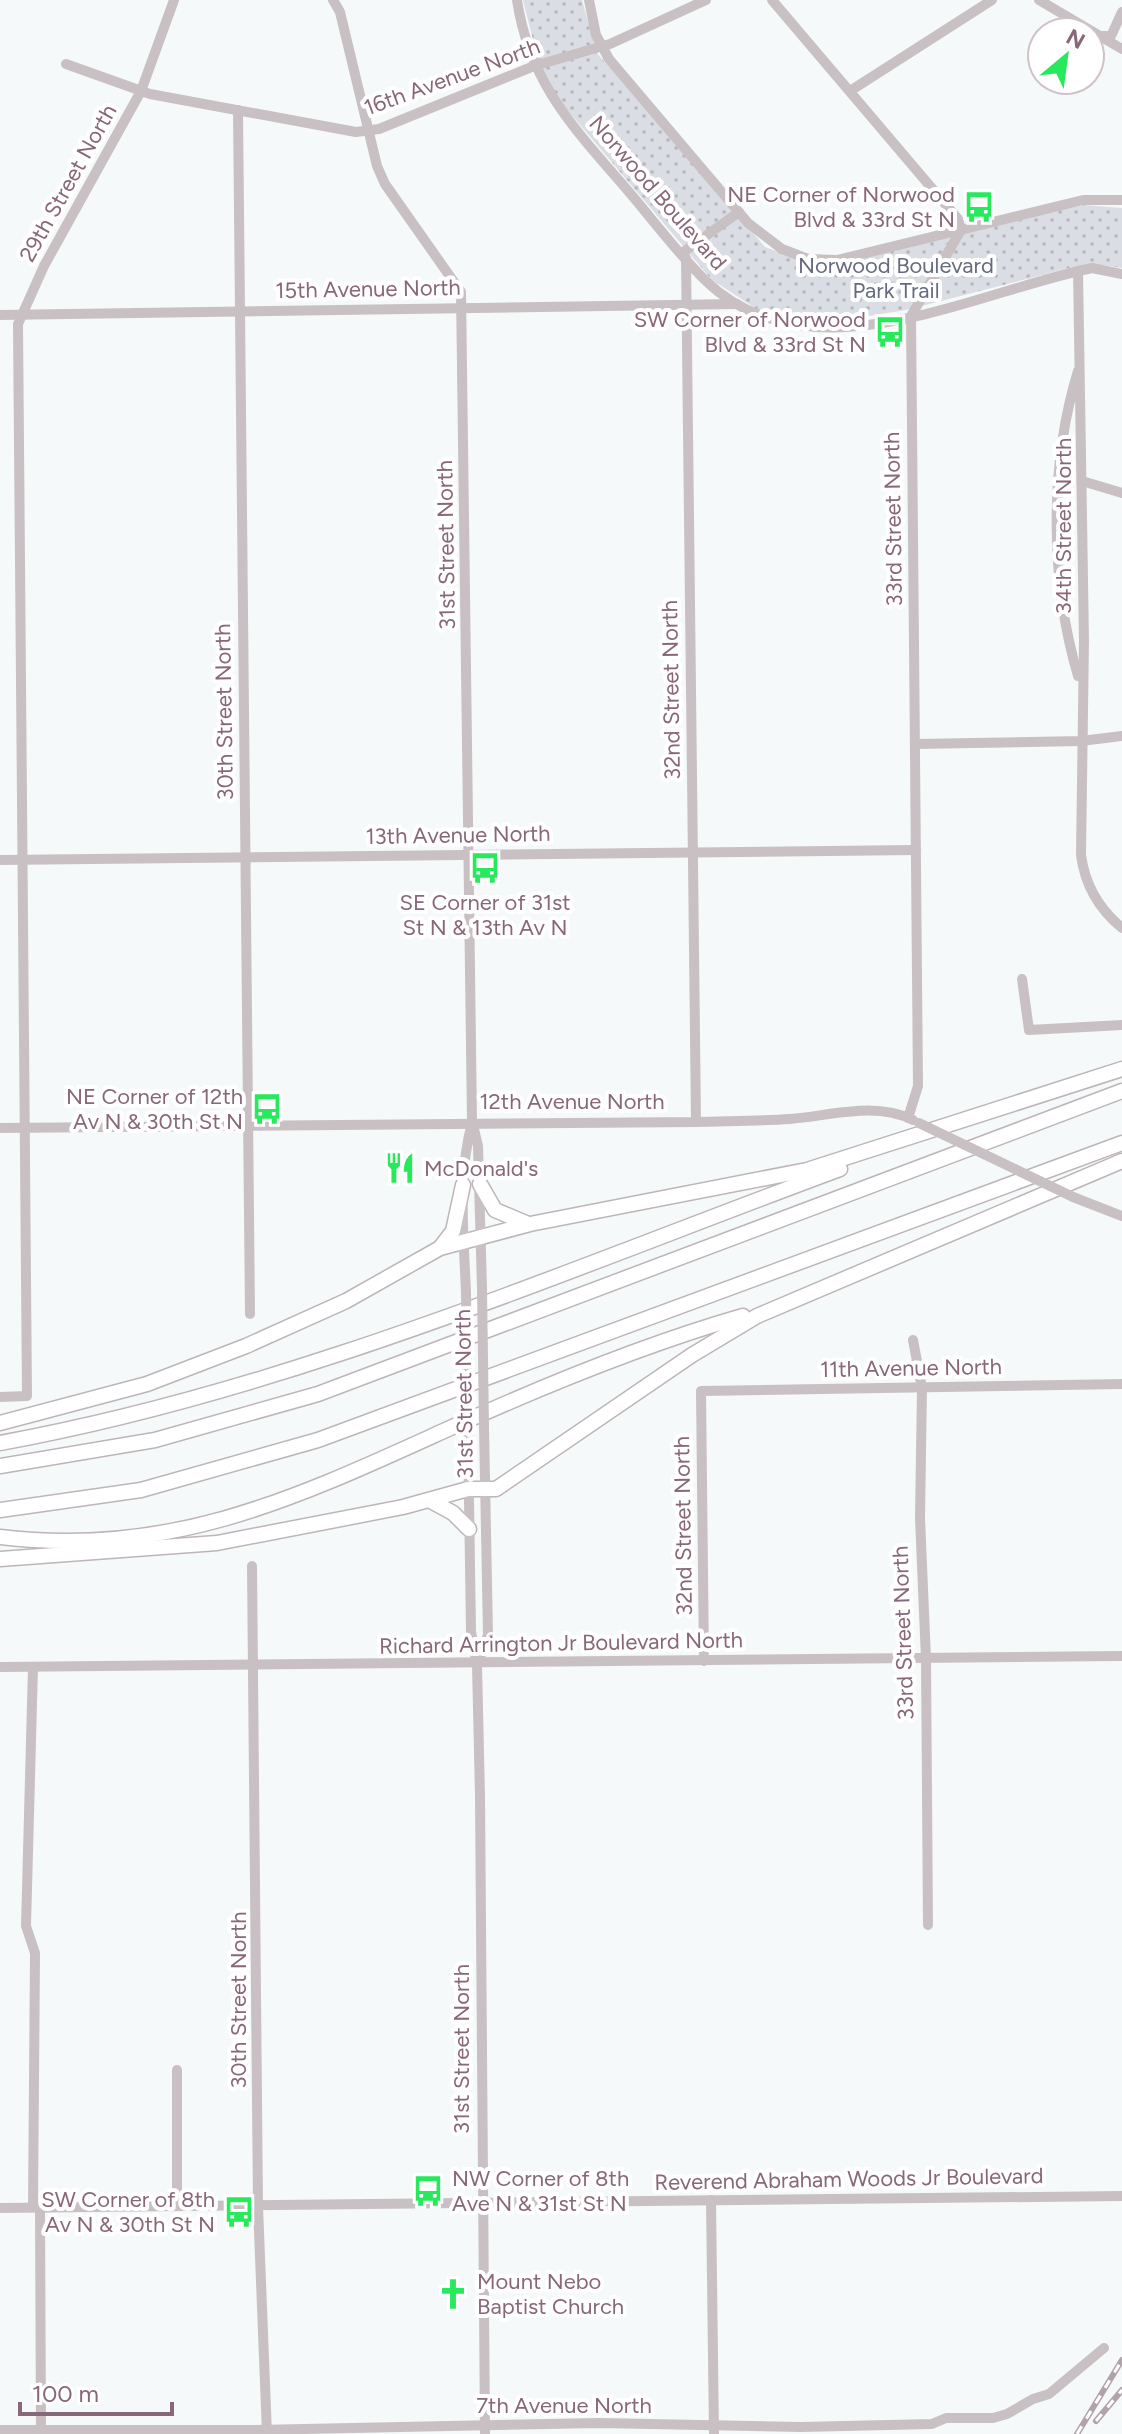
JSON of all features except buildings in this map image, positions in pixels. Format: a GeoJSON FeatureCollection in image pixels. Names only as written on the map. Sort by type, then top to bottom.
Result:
{"type":"FeatureCollection","features":[{"type":"Feature","properties":{"kind":"highway"},"geometry":{"type":"LineString","coordinates":[[0,1423],[147,1384],[269,1337],[325,1311],[440,1248],[530,1224],[807,1170],[1122,1069]]}},
{"type":"Feature","properties":{"kind":"highway"},"geometry":{"type":"LineString","coordinates":[[0,1466],[155,1440],[318,1394],[1122,1091]]}},
{"type":"Feature","properties":{"kind":"highway"},"geometry":{"type":"LineString","coordinates":[[0,1443],[143,1414],[280,1375],[1047,1092]]}},
{"type":"Feature","properties":{"kind":"highway"},"geometry":{"type":"LineString","coordinates":[[0,1510],[141,1490],[318,1440],[731,1291],[1122,1143]]}},
{"type":"Feature","properties":{"kind":"highway"},"geometry":{"type":"LineString","coordinates":[[0,1559],[160,1549],[258,1536],[431,1501],[468,1489],[496,1489],[729,1331],[785,1304],[1122,1161]]}},
{"type":"Feature","properties":{"kind":"highway"},"geometry":{"type":"LineString","coordinates":[[480,1184],[495,1210],[530,1224]]}},
{"type":"Feature","properties":{"kind":"highway"},"geometry":{"type":"LineString","coordinates":[[440,1248],[453,1231],[463,1185]]}},
{"type":"Feature","properties":{"kind":"highway"},"geometry":{"type":"LineString","coordinates":[[0,1537],[58,1540],[133,1537],[220,1522],[295,1498],[461,1424],[660,1343],[785,1304]]}},
{"type":"Feature","properties":{"kind":"highway"},"geometry":{"type":"LineString","coordinates":[[431,1501],[453,1513],[469,1529]]}},
{"type":"Feature","properties":{"kind":"street","name":"29th Street North"},"geometry":{"type":"LineString","coordinates":[[0,1397],[27,1396],[18,342],[22,315],[44,266],[141,91],[174,0]]}},
{"type":"Feature","properties":{"kind":"street","name":"31st Street North"},"geometry":{"type":"LineString","coordinates":[[333,0],[340,12],[385,184],[449,271],[461,292],[463,308],[472,1121],[478,1146],[480,1184],[487,1490],[488,1635],[477,1665]]}},
{"type":"Feature","properties":{"kind":"street","name":"Norwood Boulevard"},"geometry":{"type":"LineString","coordinates":[[517,0],[534,66],[551,98],[707,282],[755,314],[804,329],[851,328],[911,316],[1078,271],[1109,269],[1122,274]]}},
{"type":"Feature","properties":{"kind":"street"},"geometry":{"type":"LineString","coordinates":[[589,0],[609,59],[765,239],[808,259],[837,260],[1083,200],[1122,200]]}},
{"type":"Feature","properties":{"kind":"street","name":"16th Avenue North"},"geometry":{"type":"LineString","coordinates":[[66,64],[141,91],[356,132],[369,130],[534,66],[602,45],[706,0]]}},
{"type":"Feature","properties":{"kind":"street"},"geometry":{"type":"LineString","coordinates":[[772,0],[958,219],[961,230],[911,316]]}},
{"type":"Feature","properties":{"kind":"street"},"geometry":{"type":"LineString","coordinates":[[850,91],[992,0]]}},
{"type":"Feature","properties":{"kind":"street"},"geometry":{"type":"LineString","coordinates":[[1039,0],[1066,16]]}},
{"type":"Feature","properties":{"kind":"street"},"geometry":{"type":"LineString","coordinates":[[1106,36],[1111,36],[1122,12]]}},
{"type":"Feature","properties":{"kind":"street","name":"30th Street North"},"geometry":{"type":"LineString","coordinates":[[238,110],[250,1314]]}},
{"type":"Feature","properties":{"kind":"street"},"geometry":{"type":"LineString","coordinates":[[684,255],[739,212]]}},
{"type":"Feature","properties":{"kind":"street","name":"32nd Street North"},"geometry":{"type":"LineString","coordinates":[[684,255],[696,1122]]}},
{"type":"Feature","properties":{"kind":"street","name":"34th Street North"},"geometry":{"type":"LineString","coordinates":[[1078,271],[1084,877],[1104,913],[1122,928]]}},
{"type":"Feature","properties":{"kind":"street","name":"15th Avenue North"},"geometry":{"type":"LineString","coordinates":[[0,315],[737,304]]}},
{"type":"Feature","properties":{"kind":"street","name":"33rd Street North"},"geometry":{"type":"LineString","coordinates":[[908,1118],[918,1086],[911,316]]}},
{"type":"Feature","properties":{"kind":"street","name":"34th Street North"},"geometry":{"type":"LineString","coordinates":[[1079,367],[1064,434],[1059,515],[1063,602],[1081,685]]}},
{"type":"Feature","properties":{"kind":"street"},"geometry":{"type":"LineString","coordinates":[[1082,481],[1122,493]]}},
{"type":"Feature","properties":{"kind":"street"},"geometry":{"type":"LineString","coordinates":[[915,744],[1081,741],[1122,736]]}},
{"type":"Feature","properties":{"kind":"street","name":"13th Avenue North"},"geometry":{"type":"LineString","coordinates":[[0,860],[916,850]]}},
{"type":"Feature","properties":{"kind":"street"},"geometry":{"type":"LineString","coordinates":[[1022,979],[1029,1030],[1122,1025]]}},
{"type":"Feature","properties":{"kind":"street","name":"12th Avenue North"},"geometry":{"type":"LineString","coordinates":[[0,1128],[472,1121],[696,1122],[774,1120],[867,1111],[908,1118],[1073,1197],[1122,1216]]}},
{"type":"Feature","properties":{"kind":"street","name":"31st Street North"},"geometry":{"type":"LineString","coordinates":[[472,1121],[465,1147],[463,1185],[471,1632],[477,1665],[485,2430]]}},
{"type":"Feature","properties":{"kind":"street","name":"33rd Street North"},"geometry":{"type":"LineString","coordinates":[[913,1340],[922,1388],[920,1518],[926,1659],[928,1925]]}},
{"type":"Feature","properties":{"kind":"street","name":"11th Avenue North"},"geometry":{"type":"LineString","coordinates":[[701,1391],[1122,1384]]}},
{"type":"Feature","properties":{"kind":"street","name":"32nd Street North"},"geometry":{"type":"LineString","coordinates":[[701,1391],[704,1661]]}},
{"type":"Feature","properties":{"kind":"street","name":"30th Street North"},"geometry":{"type":"LineString","coordinates":[[252,1566],[257,1804],[258,2206],[267,2432]]}},
{"type":"Feature","properties":{"kind":"street","name":"Richard Arrington Jr Boulevard North"},"geometry":{"type":"LineString","coordinates":[[0,1667],[477,1665],[1122,1656]]}},
{"type":"Feature","properties":{"kind":"street"},"geometry":{"type":"LineString","coordinates":[[33,1667],[26,1926],[35,1953],[41,2432]]}},
{"type":"Feature","properties":{"kind":"street"},"geometry":{"type":"LineString","coordinates":[[177,2070],[177,2206]]}},
{"type":"Feature","properties":{"kind":"street","name":"Reverend Abraham Woods Jr Boulevard"},"geometry":{"type":"LineString","coordinates":[[0,2208],[1122,2196]]}},
{"type":"Feature","properties":{"kind":"street"},"geometry":{"type":"LineString","coordinates":[[711,2200],[714,2430]]}},
{"type":"Feature","properties":{"kind":"street","name":"7th Avenue North"},"geometry":{"type":"LineString","coordinates":[[0,2430],[485,2430],[599,2423],[714,2430],[932,2429],[946,2418],[993,2418],[1007,2414],[1049,2394],[1104,2348]]}},
{"type":"Feature","properties":{"kind":"green space","name":"Norwood Boulevard Park Trail"},"geometry":{"type":"Polygon","coordinates":[[[523,0],[582,0],[597,53],[765,247],[808,262],[1084,205],[1122,208],[1122,268],[1103,265],[1073,267],[906,310],[819,324],[791,321],[761,312],[711,279],[558,99],[538,60],[523,0]]]}},
{"type":"Feature","properties":{"kind":"railway"},"geometry":{"type":"LineString","coordinates":[[1077,2434],[1122,2360]]}},
{"type":"Feature","properties":{"kind":"railway"},"geometry":{"type":"LineString","coordinates":[[1096,2421],[1122,2390]]}},
{"type":"Feature","properties":{"kind":"place","name":"NE Corner of Norwood Blvd & 33rd St N"},"geometry":{"type":"Point","coordinates":[979,207]}},
{"type":"Feature","properties":{"kind":"place","name":"SW Corner of Norwood Blvd & 33rd St N"},"geometry":{"type":"Point","coordinates":[890,332]}},
{"type":"Feature","properties":{"kind":"place","name":"SE Corner of 31st St N & 13th Av N"},"geometry":{"type":"Point","coordinates":[485,868]}},
{"type":"Feature","properties":{"kind":"place","name":"NE Corner of 12th Av N & 30th St N"},"geometry":{"type":"Point","coordinates":[267,1109]}},
{"type":"Feature","properties":{"kind":"place","name":"McDonald's"},"geometry":{"type":"Point","coordinates":[400,1168]}},
{"type":"Feature","properties":{"kind":"place","name":"NW Corner of 8th Ave N & 31st St N"},"geometry":{"type":"Point","coordinates":[428,2191]}},
{"type":"Feature","properties":{"kind":"place","name":"SW Corner of 8th Av N & 30th St N"},"geometry":{"type":"Point","coordinates":[239,2212]}},
{"type":"Feature","properties":{"kind":"place","name":"Mount Nebo Baptist Church"},"geometry":{"type":"Point","coordinates":[453,2294]}}]}
